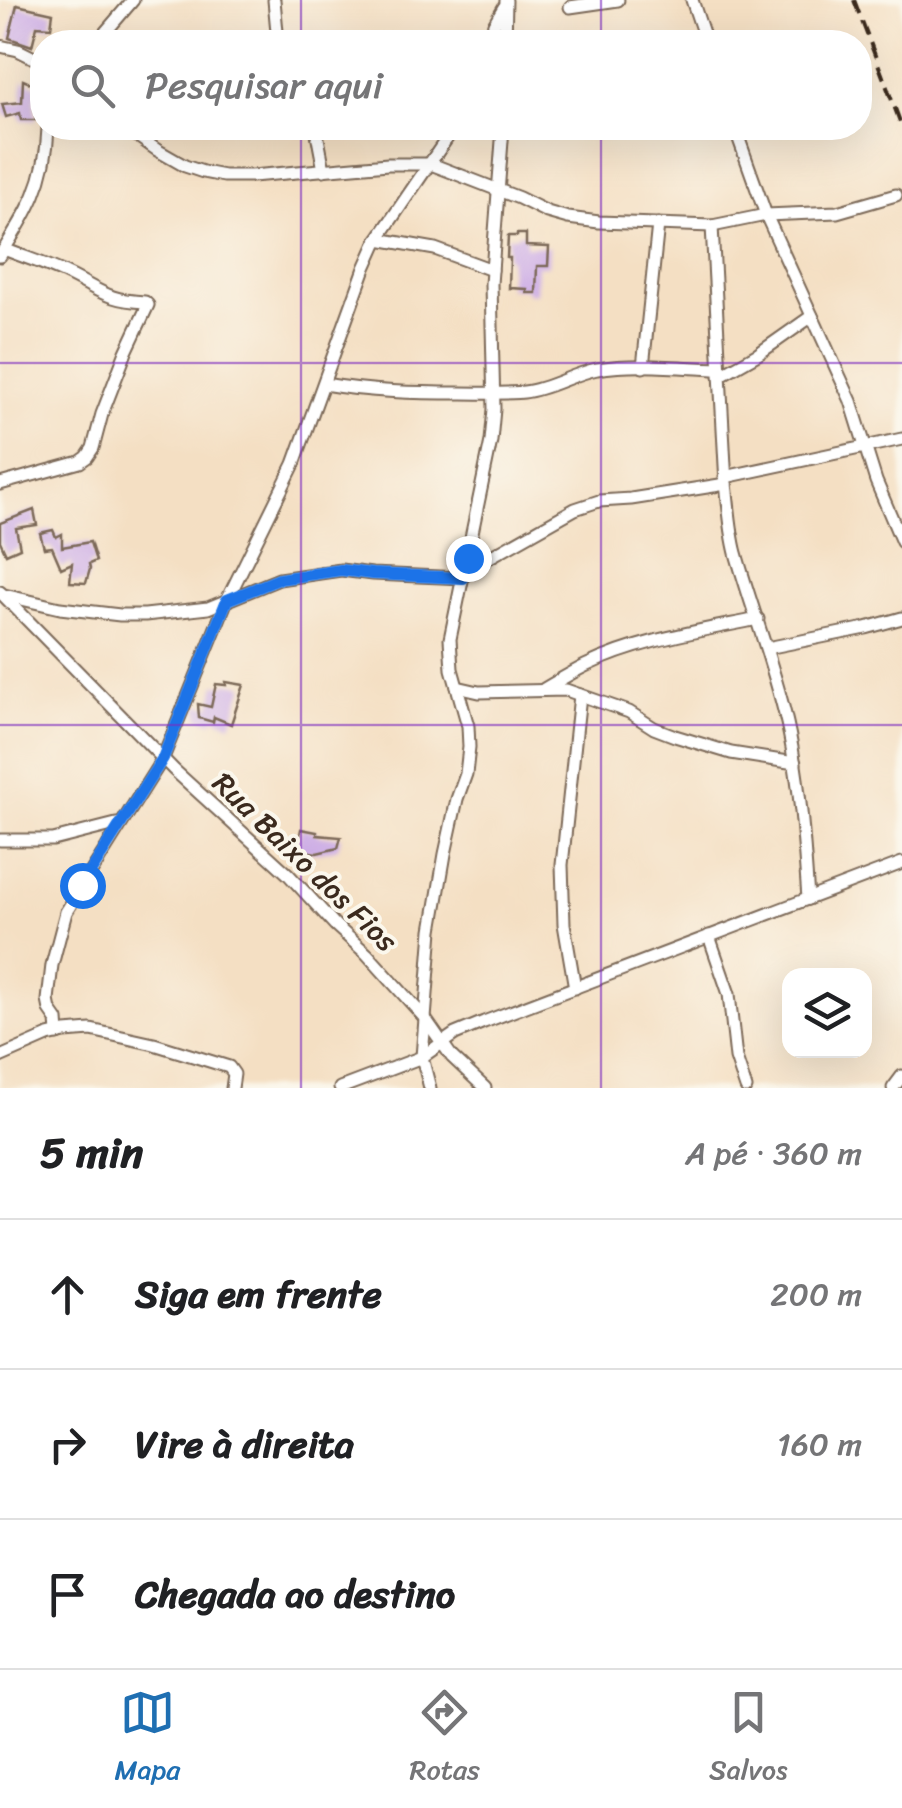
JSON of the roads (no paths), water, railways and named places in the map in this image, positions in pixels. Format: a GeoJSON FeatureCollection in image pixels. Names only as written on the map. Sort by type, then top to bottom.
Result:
{"type":"FeatureCollection","features":[{"type":"Feature","properties":{"kind":"street"},"geometry":{"type":"LineString","coordinates":[[107,30],[132,0]]}},
{"type":"Feature","properties":{"kind":"street"},"geometry":{"type":"LineString","coordinates":[[274,0],[277,30]]}},
{"type":"Feature","properties":{"kind":"street"},"geometry":{"type":"LineString","coordinates":[[570,7],[618,0]]}},
{"type":"Feature","properties":{"kind":"street"},"geometry":{"type":"LineString","coordinates":[[692,0],[702,30]]}},
{"type":"Feature","properties":{"kind":"street"},"geometry":{"type":"LineString","coordinates":[[492,30],[505,4]]}},
{"type":"Feature","properties":{"kind":"street"},"geometry":{"type":"LineString","coordinates":[[504,30],[505,4]]}},
{"type":"Feature","properties":{"kind":"street"},"geometry":{"type":"LineString","coordinates":[[0,46],[30,56]]}},
{"type":"Feature","properties":{"kind":"street"},"geometry":{"type":"LineString","coordinates":[[0,484],[87,457],[126,352],[148,306],[145,302],[108,297],[69,275],[2,252],[25,216],[42,177],[47,140]]}},
{"type":"Feature","properties":{"kind":"street"},"geometry":{"type":"LineString","coordinates":[[143,140],[185,166],[224,176],[431,164],[568,218],[712,226],[766,216],[837,212],[896,194]]}},
{"type":"Feature","properties":{"kind":"street"},"geometry":{"type":"LineString","coordinates":[[318,140],[324,170]]}},
{"type":"Feature","properties":{"kind":"street"},"geometry":{"type":"LineString","coordinates":[[58,1034],[48,1000],[64,920],[163,758],[227,600],[294,464],[378,239],[446,140]]}},
{"type":"Feature","properties":{"kind":"street"},"geometry":{"type":"LineString","coordinates":[[430,1088],[422,1056],[428,962],[438,892],[469,747],[468,726],[452,669],[450,639],[491,441],[492,270],[503,140]]}},
{"type":"Feature","properties":{"kind":"street"},"geometry":{"type":"LineString","coordinates":[[739,140],[766,216],[852,402],[876,481],[902,542]]}},
{"type":"Feature","properties":{"kind":"street"},"geometry":{"type":"LineString","coordinates":[[644,367],[658,224]]}},
{"type":"Feature","properties":{"kind":"street"},"geometry":{"type":"LineString","coordinates":[[712,226],[726,480],[736,550],[787,722],[795,763],[808,898]]}},
{"type":"Feature","properties":{"kind":"street"},"geometry":{"type":"LineString","coordinates":[[378,239],[435,249],[492,270]]}},
{"type":"Feature","properties":{"kind":"street"},"geometry":{"type":"LineString","coordinates":[[324,384],[415,394],[494,394],[548,387],[619,366],[721,372],[758,354],[812,316]]}},
{"type":"Feature","properties":{"kind":"street"},"geometry":{"type":"LineString","coordinates":[[1,594],[60,608],[120,614],[208,608],[279,579],[341,570],[464,574],[575,509],[599,501],[630,499],[726,480],[902,439]]}},
{"type":"Feature","properties":{"kind":"street","name":"Rua Baixo dos Fios"},"geometry":{"type":"LineString","coordinates":[[1,594],[208,804],[288,874],[424,1017],[452,1057],[485,1088]]}},
{"type":"Feature","properties":{"kind":"street"},"geometry":{"type":"LineString","coordinates":[[767,648],[902,618]]}},
{"type":"Feature","properties":{"kind":"street"},"geometry":{"type":"LineString","coordinates":[[542,690],[586,665],[627,650],[758,619]]}},
{"type":"Feature","properties":{"kind":"street"},"geometry":{"type":"LineString","coordinates":[[457,687],[479,692],[566,690],[629,712],[675,736],[731,753],[795,763]]}},
{"type":"Feature","properties":{"kind":"street"},"geometry":{"type":"LineString","coordinates":[[574,988],[564,924],[562,866],[580,694]]}},
{"type":"Feature","properties":{"kind":"street"},"geometry":{"type":"LineString","coordinates":[[0,840],[53,840],[120,824]]}},
{"type":"Feature","properties":{"kind":"street"},"geometry":{"type":"LineString","coordinates":[[340,1088],[422,1056],[484,1022],[902,863]]}},
{"type":"Feature","properties":{"kind":"street"},"geometry":{"type":"LineString","coordinates":[[709,936],[729,994],[736,1058],[746,1088]]}},
{"type":"Feature","properties":{"kind":"street"},"geometry":{"type":"LineString","coordinates":[[0,1057],[58,1034],[110,1032],[232,1069],[232,1088]]}},
{"type":"Feature","properties":{"kind":"street"},"geometry":{"type":"LineString","coordinates":[[893,1088],[902,1076]]}},
{"type":"Feature","properties":{"kind":"railway"},"geometry":{"type":"LineString","coordinates":[[854,0],[865,30]]}},
{"type":"Feature","properties":{"kind":"railway"},"geometry":{"type":"LineString","coordinates":[[872,48],[902,127]]}}]}
